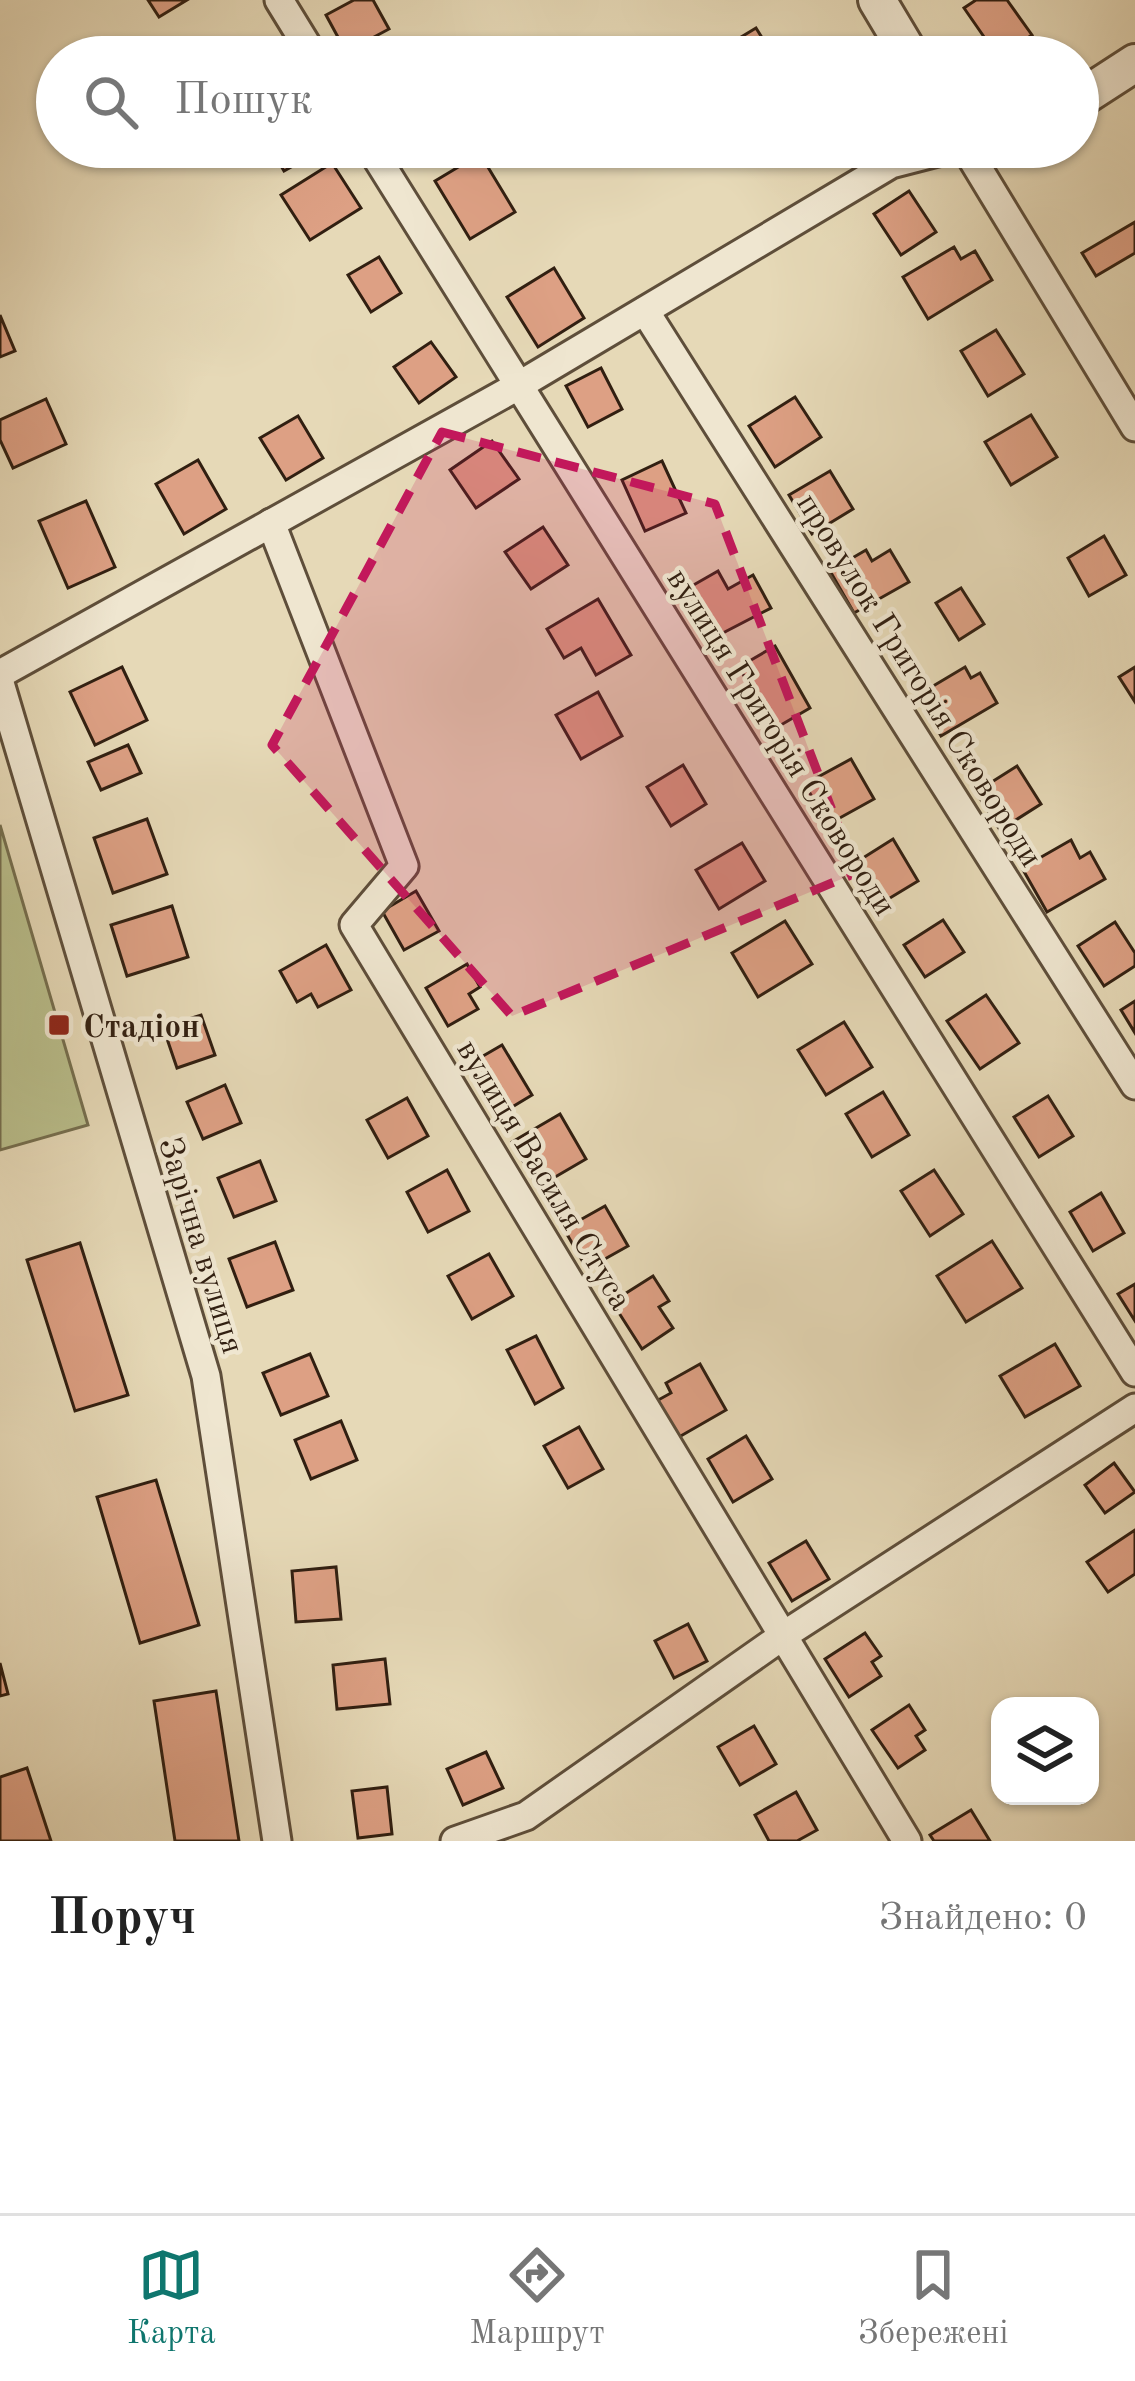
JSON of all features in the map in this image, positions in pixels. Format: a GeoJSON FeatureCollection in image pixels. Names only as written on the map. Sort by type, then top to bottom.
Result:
{"type":"FeatureCollection","features":[{"type":"Feature","properties":{"kind":"street"},"geometry":{"type":"LineString","coordinates":[[279,0],[301,36]]}},
{"type":"Feature","properties":{"kind":"street"},"geometry":{"type":"LineString","coordinates":[[877,0],[898,36]]}},
{"type":"Feature","properties":{"kind":"street"},"geometry":{"type":"LineString","coordinates":[[1099,86],[1135,63]]}},
{"type":"Feature","properties":{"kind":"street","name":"вулиця Григорія Сковороди"},"geometry":{"type":"LineString","coordinates":[[383,168],[1135,1372]]}},
{"type":"Feature","properties":{"kind":"street"},"geometry":{"type":"LineString","coordinates":[[0,678],[518,386],[884,168]]}},
{"type":"Feature","properties":{"kind":"street"},"geometry":{"type":"LineString","coordinates":[[974,168],[1135,427]]}},
{"type":"Feature","properties":{"kind":"street","name":"провулок Григорія Сковороди"},"geometry":{"type":"LineString","coordinates":[[645,310],[1135,1085]]}},
{"type":"Feature","properties":{"kind":"street","name":"вулиця Василя Стуса"},"geometry":{"type":"LineString","coordinates":[[272,523],[404,866],[354,925],[908,1841]]}},
{"type":"Feature","properties":{"kind":"street","name":"Зарічна вулиця"},"geometry":{"type":"LineString","coordinates":[[0,678],[206,1376],[277,1841]]}},
{"type":"Feature","properties":{"kind":"street"},"geometry":{"type":"LineString","coordinates":[[455,1841],[533,1829],[784,1635],[1135,1408]]}},
{"type":"Feature","properties":{"kind":"highlighted area"},"geometry":{"type":"Polygon","coordinates":[[[442,432],[715,504],[856,873],[512,1016],[272,745],[442,432]]]}},
{"type":"Feature","properties":{"kind":"green space"},"geometry":{"type":"Polygon","coordinates":[[[0,825],[88,1125],[0,1150],[0,825]]]}},
{"type":"Feature","properties":{"kind":"building"},"geometry":{"type":"Polygon","coordinates":[[[148,0],[187,0],[159,17],[148,0]]]}},
{"type":"Feature","properties":{"kind":"building"},"geometry":{"type":"Polygon","coordinates":[[[354,0],[373,0],[389,29],[376,36],[337,36],[326,15],[354,0]]]}},
{"type":"Feature","properties":{"kind":"building"},"geometry":{"type":"Polygon","coordinates":[[[976,0],[1007,0],[1032,35],[983,36],[964,8],[976,0]]]}},
{"type":"Feature","properties":{"kind":"building"},"geometry":{"type":"Polygon","coordinates":[[[324,168],[335,168],[361,208],[310,240],[281,195],[324,168]]]}},
{"type":"Feature","properties":{"kind":"building"},"geometry":{"type":"Polygon","coordinates":[[[457,168],[488,168],[515,212],[470,239],[435,181],[457,168]]]}},
{"type":"Feature","properties":{"kind":"building"},"geometry":{"type":"Polygon","coordinates":[[[909,191],[936,232],[901,255],[874,214],[909,191]]]}},
{"type":"Feature","properties":{"kind":"building"},"geometry":{"type":"Polygon","coordinates":[[[1135,222],[1135,253],[1096,276],[1082,253],[1135,222]]]}},
{"type":"Feature","properties":{"kind":"building"},"geometry":{"type":"Polygon","coordinates":[[[954,247],[961,259],[975,251],[992,280],[928,319],[903,277],[954,247]]]}},
{"type":"Feature","properties":{"kind":"building"},"geometry":{"type":"Polygon","coordinates":[[[379,257],[401,293],[371,312],[348,275],[379,257]]]}},
{"type":"Feature","properties":{"kind":"building"},"geometry":{"type":"Polygon","coordinates":[[[554,268],[584,318],[538,347],[507,297],[554,268]]]}},
{"type":"Feature","properties":{"kind":"building"},"geometry":{"type":"Polygon","coordinates":[[[0,315],[15,351],[0,357],[0,315]]]}},
{"type":"Feature","properties":{"kind":"building"},"geometry":{"type":"Polygon","coordinates":[[[996,330],[1024,374],[988,396],[961,351],[996,330]]]}},
{"type":"Feature","properties":{"kind":"building"},"geometry":{"type":"Polygon","coordinates":[[[431,342],[456,377],[419,403],[394,367],[431,342]]]}},
{"type":"Feature","properties":{"kind":"building"},"geometry":{"type":"Polygon","coordinates":[[[601,368],[622,409],[588,427],[566,386],[601,368]]]}},
{"type":"Feature","properties":{"kind":"building"},"geometry":{"type":"Polygon","coordinates":[[[795,397],[821,437],[775,467],[749,426],[795,397]]]}},
{"type":"Feature","properties":{"kind":"building"},"geometry":{"type":"Polygon","coordinates":[[[46,399],[66,444],[13,468],[0,440],[0,420],[46,399]]]}},
{"type":"Feature","properties":{"kind":"building"},"geometry":{"type":"Polygon","coordinates":[[[1031,415],[1057,457],[1011,485],[985,442],[1031,415]]]}},
{"type":"Feature","properties":{"kind":"building"},"geometry":{"type":"Polygon","coordinates":[[[298,416],[323,458],[286,480],[260,438],[298,416]]]}},
{"type":"Feature","properties":{"kind":"building"},"geometry":{"type":"Polygon","coordinates":[[[492,441],[519,479],[476,508],[450,470],[492,441]]]}},
{"type":"Feature","properties":{"kind":"building"},"geometry":{"type":"Polygon","coordinates":[[[198,460],[226,509],[184,534],[156,484],[198,460]]]}},
{"type":"Feature","properties":{"kind":"building"},"geometry":{"type":"Polygon","coordinates":[[[662,461],[686,513],[645,531],[622,480],[662,461]]]}},
{"type":"Feature","properties":{"kind":"building"},"geometry":{"type":"Polygon","coordinates":[[[830,471],[853,509],[812,534],[789,495],[830,471]]]}},
{"type":"Feature","properties":{"kind":"building"},"geometry":{"type":"Polygon","coordinates":[[[86,501],[115,567],[68,588],[39,521],[86,501]]]}},
{"type":"Feature","properties":{"kind":"building"},"geometry":{"type":"Polygon","coordinates":[[[543,527],[568,565],[531,589],[505,552],[543,527]]]}},
{"type":"Feature","properties":{"kind":"building"},"geometry":{"type":"Polygon","coordinates":[[[1104,536],[1126,575],[1089,596],[1068,558],[1104,536]]]}},
{"type":"Feature","properties":{"kind":"building"},"geometry":{"type":"Polygon","coordinates":[[[866,550],[872,561],[890,550],[909,582],[854,613],[830,571],[866,550]]]}},
{"type":"Feature","properties":{"kind":"building"},"geometry":{"type":"Polygon","coordinates":[[[718,571],[728,589],[753,575],[771,608],[717,636],[690,587],[718,571]]]}},
{"type":"Feature","properties":{"kind":"building"},"geometry":{"type":"Polygon","coordinates":[[[961,588],[984,624],[959,640],[936,603],[961,588]]]}},
{"type":"Feature","properties":{"kind":"building"},"geometry":{"type":"Polygon","coordinates":[[[598,599],[631,655],[596,675],[581,648],[564,658],[547,629],[598,599]]]}},
{"type":"Feature","properties":{"kind":"building"},"geometry":{"type":"Polygon","coordinates":[[[775,646],[810,708],[774,729],[739,667],[775,646]]]}},
{"type":"Feature","properties":{"kind":"building"},"geometry":{"type":"Polygon","coordinates":[[[122,667],[147,720],[95,745],[70,692],[122,667]]]}},
{"type":"Feature","properties":{"kind":"building"},"geometry":{"type":"Polygon","coordinates":[[[965,667],[971,678],[980,673],[997,703],[941,736],[918,695],[965,667]]]}},
{"type":"Feature","properties":{"kind":"building"},"geometry":{"type":"Polygon","coordinates":[[[1135,667],[1135,702],[1119,677],[1135,667]]]}},
{"type":"Feature","properties":{"kind":"building"},"geometry":{"type":"Polygon","coordinates":[[[598,692],[622,736],[581,759],[556,715],[598,692]]]}},
{"type":"Feature","properties":{"kind":"building"},"geometry":{"type":"Polygon","coordinates":[[[128,745],[141,773],[101,790],[88,762],[128,745]]]}},
{"type":"Feature","properties":{"kind":"building"},"geometry":{"type":"Polygon","coordinates":[[[851,759],[874,799],[827,825],[805,784],[851,759]]]}},
{"type":"Feature","properties":{"kind":"building"},"geometry":{"type":"Polygon","coordinates":[[[683,765],[706,804],[671,826],[647,787],[683,765]]]}},
{"type":"Feature","properties":{"kind":"building"},"geometry":{"type":"Polygon","coordinates":[[[1017,766],[1041,804],[1000,830],[976,792],[1017,766]]]}},
{"type":"Feature","properties":{"kind":"building"},"geometry":{"type":"Polygon","coordinates":[[[147,819],[167,874],[113,893],[94,838],[147,819]]]}},
{"type":"Feature","properties":{"kind":"building"},"geometry":{"type":"Polygon","coordinates":[[[893,839],[918,881],[880,904],[855,863],[893,839]]]}},
{"type":"Feature","properties":{"kind":"building"},"geometry":{"type":"Polygon","coordinates":[[[1071,840],[1080,858],[1090,852],[1105,879],[1047,912],[1022,868],[1071,840]]]}},
{"type":"Feature","properties":{"kind":"building"},"geometry":{"type":"Polygon","coordinates":[[[742,843],[765,881],[719,909],[696,870],[742,843]]]}},
{"type":"Feature","properties":{"kind":"building"},"geometry":{"type":"Polygon","coordinates":[[[416,891],[439,931],[404,950],[382,911],[416,891]]]}},
{"type":"Feature","properties":{"kind":"building"},"geometry":{"type":"Polygon","coordinates":[[[172,906],[188,957],[127,976],[111,925],[172,906]]]}},
{"type":"Feature","properties":{"kind":"building"},"geometry":{"type":"Polygon","coordinates":[[[943,920],[964,952],[925,977],[904,945],[943,920]]]}},
{"type":"Feature","properties":{"kind":"building"},"geometry":{"type":"Polygon","coordinates":[[[785,921],[812,964],[758,997],[732,953],[785,921]]]}},
{"type":"Feature","properties":{"kind":"building"},"geometry":{"type":"Polygon","coordinates":[[[1115,922],[1135,953],[1135,966],[1104,986],[1078,946],[1115,922]]]}},
{"type":"Feature","properties":{"kind":"building"},"geometry":{"type":"Polygon","coordinates":[[[326,945],[351,990],[318,1007],[311,994],[297,1002],[280,971],[326,945]]]}},
{"type":"Feature","properties":{"kind":"building"},"geometry":{"type":"Polygon","coordinates":[[[467,964],[480,987],[469,994],[478,1009],[448,1026],[426,988],[467,964]]]}},
{"type":"Feature","properties":{"kind":"building"},"geometry":{"type":"Polygon","coordinates":[[[986,995],[1019,1043],[980,1069],[947,1021],[986,995]]]}},
{"type":"Feature","properties":{"kind":"building"},"geometry":{"type":"Polygon","coordinates":[[[1135,1001],[1135,1033],[1121,1010],[1135,1001]]]}},
{"type":"Feature","properties":{"kind":"building"},"geometry":{"type":"Polygon","coordinates":[[[201,1015],[215,1055],[177,1068],[163,1027],[201,1015]]]}},
{"type":"Feature","properties":{"kind":"building"},"geometry":{"type":"Polygon","coordinates":[[[844,1022],[872,1067],[826,1095],[798,1050],[844,1022]]]}},
{"type":"Feature","properties":{"kind":"building"},"geometry":{"type":"Polygon","coordinates":[[[502,1045],[532,1095],[502,1113],[471,1063],[502,1045]]]}},
{"type":"Feature","properties":{"kind":"building"},"geometry":{"type":"Polygon","coordinates":[[[225,1085],[241,1123],[203,1139],[187,1102],[225,1085]]]}},
{"type":"Feature","properties":{"kind":"building"},"geometry":{"type":"Polygon","coordinates":[[[883,1092],[909,1135],[872,1157],[846,1114],[883,1092]]]}},
{"type":"Feature","properties":{"kind":"building"},"geometry":{"type":"Polygon","coordinates":[[[1048,1096],[1073,1136],[1039,1157],[1014,1117],[1048,1096]]]}},
{"type":"Feature","properties":{"kind":"building"},"geometry":{"type":"Polygon","coordinates":[[[407,1098],[428,1136],[388,1158],[367,1120],[407,1098]]]}},
{"type":"Feature","properties":{"kind":"building"},"geometry":{"type":"Polygon","coordinates":[[[560,1114],[586,1159],[538,1187],[512,1142],[560,1114]]]}},
{"type":"Feature","properties":{"kind":"building"},"geometry":{"type":"Polygon","coordinates":[[[260,1161],[276,1201],[234,1217],[218,1178],[260,1161]]]}},
{"type":"Feature","properties":{"kind":"building"},"geometry":{"type":"Polygon","coordinates":[[[447,1170],[469,1211],[428,1232],[407,1192],[447,1170]]]}},
{"type":"Feature","properties":{"kind":"building"},"geometry":{"type":"Polygon","coordinates":[[[934,1170],[963,1214],[930,1236],[901,1191],[934,1170]]]}},
{"type":"Feature","properties":{"kind":"building"},"geometry":{"type":"Polygon","coordinates":[[[1101,1193],[1124,1233],[1093,1251],[1070,1212],[1101,1193]]]}},
{"type":"Feature","properties":{"kind":"building"},"geometry":{"type":"Polygon","coordinates":[[[605,1206],[628,1246],[587,1269],[564,1229],[605,1206]]]}},
{"type":"Feature","properties":{"kind":"building"},"geometry":{"type":"Polygon","coordinates":[[[992,1241],[1022,1288],[966,1322],[937,1276],[992,1241]]]}},
{"type":"Feature","properties":{"kind":"building"},"geometry":{"type":"Polygon","coordinates":[[[275,1242],[293,1290],[247,1307],[229,1259],[275,1242]]]}},
{"type":"Feature","properties":{"kind":"building"},"geometry":{"type":"Polygon","coordinates":[[[80,1243],[128,1395],[75,1411],[27,1260],[80,1243]]]}},
{"type":"Feature","properties":{"kind":"building"},"geometry":{"type":"Polygon","coordinates":[[[489,1254],[513,1296],[472,1319],[448,1276],[489,1254]]]}},
{"type":"Feature","properties":{"kind":"building"},"geometry":{"type":"Polygon","coordinates":[[[653,1276],[669,1301],[659,1307],[673,1328],[642,1349],[612,1302],[653,1276]]]}},
{"type":"Feature","properties":{"kind":"building"},"geometry":{"type":"Polygon","coordinates":[[[1135,1284],[1135,1321],[1118,1294],[1135,1284]]]}},
{"type":"Feature","properties":{"kind":"building"},"geometry":{"type":"Polygon","coordinates":[[[536,1336],[563,1388],[535,1404],[507,1350],[536,1336]]]}},
{"type":"Feature","properties":{"kind":"building"},"geometry":{"type":"Polygon","coordinates":[[[1055,1344],[1080,1386],[1025,1417],[1000,1376],[1055,1344]]]}},
{"type":"Feature","properties":{"kind":"building"},"geometry":{"type":"Polygon","coordinates":[[[310,1354],[328,1396],[281,1415],[263,1373],[310,1354]]]}},
{"type":"Feature","properties":{"kind":"building"},"geometry":{"type":"Polygon","coordinates":[[[700,1364],[726,1410],[672,1441],[651,1404],[671,1393],[666,1383],[700,1364]]]}},
{"type":"Feature","properties":{"kind":"building"},"geometry":{"type":"Polygon","coordinates":[[[341,1421],[357,1460],[311,1479],[295,1440],[341,1421]]]}},
{"type":"Feature","properties":{"kind":"building"},"geometry":{"type":"Polygon","coordinates":[[[579,1427],[603,1469],[568,1488],[544,1446],[579,1427]]]}},
{"type":"Feature","properties":{"kind":"building"},"geometry":{"type":"Polygon","coordinates":[[[746,1436],[772,1479],[733,1502],[708,1459],[746,1436]]]}},
{"type":"Feature","properties":{"kind":"building"},"geometry":{"type":"Polygon","coordinates":[[[1114,1463],[1135,1492],[1105,1513],[1085,1485],[1114,1463]]]}},
{"type":"Feature","properties":{"kind":"building"},"geometry":{"type":"Polygon","coordinates":[[[156,1480],[199,1625],[140,1643],[97,1497],[156,1480]]]}},
{"type":"Feature","properties":{"kind":"building"},"geometry":{"type":"Polygon","coordinates":[[[1135,1530],[1135,1574],[1108,1592],[1087,1562],[1135,1530]]]}},
{"type":"Feature","properties":{"kind":"building"},"geometry":{"type":"Polygon","coordinates":[[[806,1541],[829,1579],[792,1601],[769,1563],[806,1541]]]}},
{"type":"Feature","properties":{"kind":"building"},"geometry":{"type":"Polygon","coordinates":[[[336,1567],[341,1619],[296,1622],[292,1571],[336,1567]]]}},
{"type":"Feature","properties":{"kind":"building"},"geometry":{"type":"Polygon","coordinates":[[[688,1624],[707,1661],[674,1678],[655,1641],[688,1624]]]}},
{"type":"Feature","properties":{"kind":"building"},"geometry":{"type":"Polygon","coordinates":[[[865,1633],[881,1656],[872,1662],[881,1676],[849,1697],[825,1659],[865,1633]]]}},
{"type":"Feature","properties":{"kind":"building"},"geometry":{"type":"Polygon","coordinates":[[[385,1659],[390,1704],[337,1709],[333,1665],[385,1659]]]}},
{"type":"Feature","properties":{"kind":"building"},"geometry":{"type":"Polygon","coordinates":[[[0,1663],[8,1694],[0,1696],[0,1663]]]}},
{"type":"Feature","properties":{"kind":"building"},"geometry":{"type":"Polygon","coordinates":[[[216,1691],[239,1841],[175,1841],[154,1701],[216,1691]]]}},
{"type":"Feature","properties":{"kind":"building"},"geometry":{"type":"Polygon","coordinates":[[[909,1705],[925,1730],[916,1736],[925,1750],[898,1768],[872,1730],[909,1705]]]}},
{"type":"Feature","properties":{"kind":"building"},"geometry":{"type":"Polygon","coordinates":[[[754,1726],[776,1764],[740,1785],[718,1747],[754,1726]]]}},
{"type":"Feature","properties":{"kind":"building"},"geometry":{"type":"Polygon","coordinates":[[[486,1752],[503,1788],[463,1805],[447,1769],[486,1752]]]}},
{"type":"Feature","properties":{"kind":"building"},"geometry":{"type":"Polygon","coordinates":[[[27,1768],[51,1841],[0,1841],[0,1777],[27,1768]]]}},
{"type":"Feature","properties":{"kind":"building"},"geometry":{"type":"Polygon","coordinates":[[[387,1787],[392,1834],[358,1838],[352,1791],[387,1787]]]}},
{"type":"Feature","properties":{"kind":"building"},"geometry":{"type":"Polygon","coordinates":[[[796,1792],[817,1830],[797,1841],[769,1841],[755,1815],[796,1792]]]}},
{"type":"Feature","properties":{"kind":"building"},"geometry":{"type":"Polygon","coordinates":[[[971,1810],[990,1841],[934,1841],[930,1835],[971,1810]]]}},
{"type":"Feature","properties":{"kind":"place","name":"Стадіон"},"geometry":{"type":"Point","coordinates":[59,1025]}}]}
